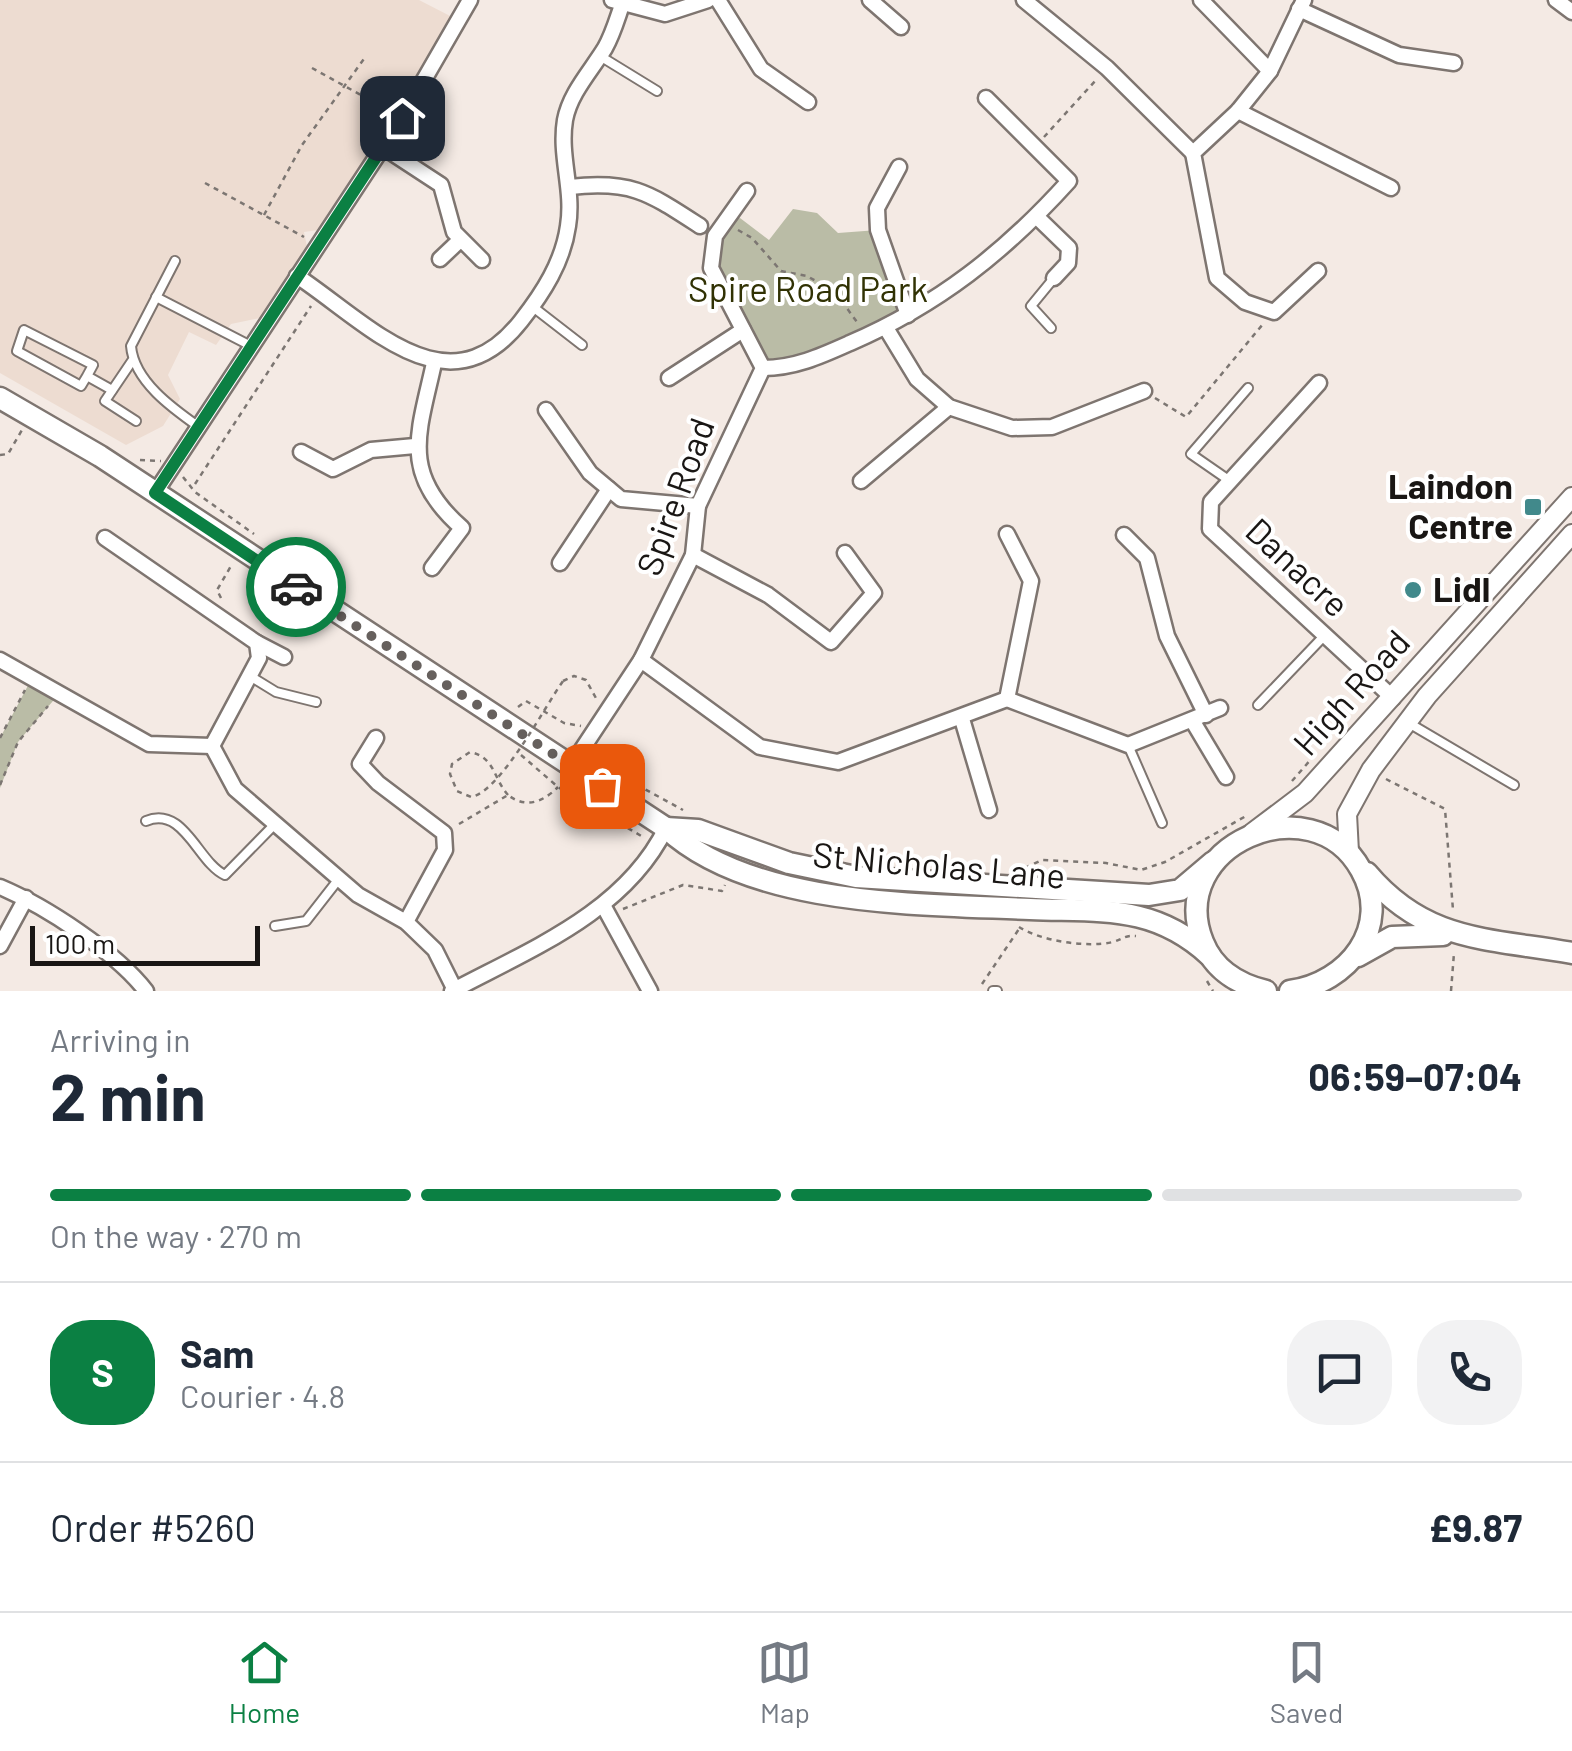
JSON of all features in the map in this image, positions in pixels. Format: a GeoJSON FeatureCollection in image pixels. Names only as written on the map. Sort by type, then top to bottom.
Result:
{"type":"FeatureCollection","features":[{"type":"Feature","properties":{"kind":"main road","name":"St Nicholas Lane"},"geometry":{"type":"LineString","coordinates":[[0,398],[155,493],[571,766],[662,837],[690,851],[774,881],[886,901],[1135,914],[1182,933],[1239,982],[1266,991]]}},
{"type":"Feature","properties":{"kind":"main road"},"geometry":{"type":"LineString","coordinates":[[1251,834],[1286,826],[1304,827],[1352,856],[1404,910],[1455,934]]}},
{"type":"Feature","properties":{"kind":"main road","name":"St Nicholas Lane"},"geometry":{"type":"LineString","coordinates":[[662,837],[698,830],[789,863],[920,884],[1150,895],[1180,890],[1251,834]]}},
{"type":"Feature","properties":{"kind":"main road"},"geometry":{"type":"LineString","coordinates":[[1352,856],[1371,905],[1369,931],[1358,956]]}},
{"type":"Feature","properties":{"kind":"main road"},"geometry":{"type":"LineString","coordinates":[[1212,958],[1196,920],[1196,901],[1213,862]]}},
{"type":"Feature","properties":{"kind":"main road"},"geometry":{"type":"LineString","coordinates":[[1296,990],[1333,976],[1392,936],[1455,934],[1572,953]]}},
{"type":"Feature","properties":{"kind":"street"},"geometry":{"type":"LineString","coordinates":[[155,493],[384,147],[470,0]]}},
{"type":"Feature","properties":{"kind":"street"},"geometry":{"type":"LineString","coordinates":[[297,276],[403,348],[434,363],[451,365],[485,357],[532,307],[563,250],[570,187],[563,141],[566,118],[570,101],[600,56],[617,3],[665,14],[708,0]]}},
{"type":"Feature","properties":{"kind":"street"},"geometry":{"type":"LineString","coordinates":[[718,0],[761,69],[808,102]]}},
{"type":"Feature","properties":{"kind":"street"},"geometry":{"type":"LineString","coordinates":[[870,0],[901,27]]}},
{"type":"Feature","properties":{"kind":"street"},"geometry":{"type":"LineString","coordinates":[[1024,0],[1107,68],[1193,152],[1217,278],[1245,302],[1274,312],[1318,271]]}},
{"type":"Feature","properties":{"kind":"street"},"geometry":{"type":"LineString","coordinates":[[1201,0],[1270,70]]}},
{"type":"Feature","properties":{"kind":"street"},"geometry":{"type":"LineString","coordinates":[[1556,0],[1572,12]]}},
{"type":"Feature","properties":{"kind":"street"},"geometry":{"type":"LineString","coordinates":[[1193,152],[1238,112],[1270,70],[1302,5],[1399,54],[1454,63]]}},
{"type":"Feature","properties":{"kind":"street"},"geometry":{"type":"LineString","coordinates":[[747,191],[721,224],[711,245],[711,268],[763,368],[787,368],[886,328],[964,282],[1037,217],[1069,181],[986,98]]}},
{"type":"Feature","properties":{"kind":"street"},"geometry":{"type":"LineString","coordinates":[[1238,112],[1390,188]]}},
{"type":"Feature","properties":{"kind":"street"},"geometry":{"type":"LineString","coordinates":[[384,147],[441,185],[459,242],[482,260]]}},
{"type":"Feature","properties":{"kind":"street"},"geometry":{"type":"LineString","coordinates":[[899,167],[877,208],[878,230],[908,315]]}},
{"type":"Feature","properties":{"kind":"street"},"geometry":{"type":"LineString","coordinates":[[570,187],[611,182],[650,194],[700,226]]}},
{"type":"Feature","properties":{"kind":"street"},"geometry":{"type":"LineString","coordinates":[[1037,217],[1069,248],[1068,263],[1054,278]]}},
{"type":"Feature","properties":{"kind":"street"},"geometry":{"type":"LineString","coordinates":[[440,259],[459,242]]}},
{"type":"Feature","properties":{"kind":"street"},"geometry":{"type":"LineString","coordinates":[[886,328],[917,379],[949,407],[1012,428],[1052,427],[1144,391]]}},
{"type":"Feature","properties":{"kind":"street"},"geometry":{"type":"LineString","coordinates":[[669,378],[743,330]]}},
{"type":"Feature","properties":{"kind":"street"},"geometry":{"type":"LineString","coordinates":[[432,568],[462,528],[428,486],[415,446],[434,363]]}},
{"type":"Feature","properties":{"kind":"street","name":"Spire Road"},"geometry":{"type":"LineString","coordinates":[[571,766],[641,660],[693,555],[698,506],[763,368]]}},
{"type":"Feature","properties":{"kind":"street","name":"Danacre"},"geometry":{"type":"LineString","coordinates":[[1318,383],[1211,502],[1210,529],[1392,698]]}},
{"type":"Feature","properties":{"kind":"street"},"geometry":{"type":"LineString","coordinates":[[860,481],[949,407]]}},
{"type":"Feature","properties":{"kind":"street"},"geometry":{"type":"LineString","coordinates":[[546,410],[590,472],[621,499],[698,506]]}},
{"type":"Feature","properties":{"kind":"street"},"geometry":{"type":"LineString","coordinates":[[301,452],[333,469],[371,450],[415,446]]}},
{"type":"Feature","properties":{"kind":"street"},"geometry":{"type":"LineString","coordinates":[[560,563],[609,489]]}},
{"type":"Feature","properties":{"kind":"street","name":"High Road"},"geometry":{"type":"LineString","coordinates":[[1251,834],[1305,793],[1572,497]]}},
{"type":"Feature","properties":{"kind":"street"},"geometry":{"type":"LineString","coordinates":[[1006,700],[1031,581],[1007,534]]}},
{"type":"Feature","properties":{"kind":"street","name":"High Road"},"geometry":{"type":"LineString","coordinates":[[1352,856],[1350,805],[1407,722],[1564,556],[1572,534]]}},
{"type":"Feature","properties":{"kind":"street"},"geometry":{"type":"LineString","coordinates":[[1124,535],[1147,558],[1167,636],[1206,714],[1226,778]]}},
{"type":"Feature","properties":{"kind":"street"},"geometry":{"type":"LineString","coordinates":[[105,538],[284,657]]}},
{"type":"Feature","properties":{"kind":"street"},"geometry":{"type":"LineString","coordinates":[[693,555],[768,595],[832,642],[874,593],[846,553]]}},
{"type":"Feature","properties":{"kind":"street"},"geometry":{"type":"LineString","coordinates":[[212,746],[260,658],[258,643]]}},
{"type":"Feature","properties":{"kind":"street"},"geometry":{"type":"LineString","coordinates":[[0,660],[149,744],[212,746]]}},
{"type":"Feature","properties":{"kind":"street"},"geometry":{"type":"LineString","coordinates":[[641,660],[760,747],[838,762],[1006,700],[1128,745],[1206,714]]}},
{"type":"Feature","properties":{"kind":"street"},"geometry":{"type":"LineString","coordinates":[[962,719],[990,810]]}},
{"type":"Feature","properties":{"kind":"street"},"geometry":{"type":"LineString","coordinates":[[376,738],[360,764],[378,783],[444,833],[445,850],[406,922]]}},
{"type":"Feature","properties":{"kind":"street"},"geometry":{"type":"LineString","coordinates":[[212,746],[235,790],[338,880],[406,922],[435,950],[454,990],[606,911],[662,837]]}},
{"type":"Feature","properties":{"kind":"street"},"geometry":{"type":"LineString","coordinates":[[0,887],[26,898],[89,942],[146,991]]}},
{"type":"Feature","properties":{"kind":"street"},"geometry":{"type":"LineString","coordinates":[[0,946],[26,898]]}},
{"type":"Feature","properties":{"kind":"street"},"geometry":{"type":"LineString","coordinates":[[606,911],[650,991]]}},
{"type":"Feature","properties":{"kind":"street"},"geometry":{"type":"LineString","coordinates":[[1212,958],[1228,991]]}},
{"type":"Feature","properties":{"kind":"lane"},"geometry":{"type":"LineString","coordinates":[[600,56],[657,91]]}},
{"type":"Feature","properties":{"kind":"lane"},"geometry":{"type":"LineString","coordinates":[[176,262],[131,346],[132,361],[159,395],[199,427]]}},
{"type":"Feature","properties":{"kind":"lane"},"geometry":{"type":"LineString","coordinates":[[1051,328],[1031,306],[1054,278]]}},
{"type":"Feature","properties":{"kind":"lane"},"geometry":{"type":"LineString","coordinates":[[156,298],[251,346]]}},
{"type":"Feature","properties":{"kind":"lane"},"geometry":{"type":"LineString","coordinates":[[532,307],[582,345]]}},
{"type":"Feature","properties":{"kind":"lane"},"geometry":{"type":"LineString","coordinates":[[24,330],[93,366],[88,376],[81,386],[16,350],[24,330]]}},
{"type":"Feature","properties":{"kind":"lane"},"geometry":{"type":"LineString","coordinates":[[132,361],[106,401],[136,420]]}},
{"type":"Feature","properties":{"kind":"lane"},"geometry":{"type":"LineString","coordinates":[[88,376],[112,390]]}},
{"type":"Feature","properties":{"kind":"lane"},"geometry":{"type":"LineString","coordinates":[[1230,481],[1191,454],[1248,388]]}},
{"type":"Feature","properties":{"kind":"lane"},"geometry":{"type":"LineString","coordinates":[[1258,704],[1324,635]]}},
{"type":"Feature","properties":{"kind":"lane"},"geometry":{"type":"LineString","coordinates":[[250,676],[276,692],[316,702]]}},
{"type":"Feature","properties":{"kind":"lane"},"geometry":{"type":"LineString","coordinates":[[1407,722],[1514,785]]}},
{"type":"Feature","properties":{"kind":"lane"},"geometry":{"type":"LineString","coordinates":[[1128,745],[1162,823]]}},
{"type":"Feature","properties":{"kind":"lane"},"geometry":{"type":"LineString","coordinates":[[146,821],[158,818],[174,824],[225,875],[276,823]]}},
{"type":"Feature","properties":{"kind":"lane"},"geometry":{"type":"LineString","coordinates":[[276,926],[306,921],[338,880]]}},
{"type":"Feature","properties":{"kind":"path"},"geometry":{"type":"LineString","coordinates":[[264,215],[302,145],[366,56]]}},
{"type":"Feature","properties":{"kind":"path"},"geometry":{"type":"LineString","coordinates":[[312,68],[402,118]]}},
{"type":"Feature","properties":{"kind":"path"},"geometry":{"type":"LineString","coordinates":[[1036,146],[1107,68]]}},
{"type":"Feature","properties":{"kind":"path"},"geometry":{"type":"LineString","coordinates":[[205,183],[318,244]]}},
{"type":"Feature","properties":{"kind":"path"},"geometry":{"type":"LineString","coordinates":[[721,224],[752,238],[781,271],[807,276],[836,292],[865,337]]}},
{"type":"Feature","properties":{"kind":"path"},"geometry":{"type":"LineString","coordinates":[[193,486],[314,301]]}},
{"type":"Feature","properties":{"kind":"path"},"geometry":{"type":"LineString","coordinates":[[1144,391],[1186,417],[1274,312]]}},
{"type":"Feature","properties":{"kind":"path"},"geometry":{"type":"LineString","coordinates":[[11,423],[36,438]]}},
{"type":"Feature","properties":{"kind":"path"},"geometry":{"type":"LineString","coordinates":[[0,455],[8,454],[22,429]]}},
{"type":"Feature","properties":{"kind":"path"},"geometry":{"type":"LineString","coordinates":[[221,557],[232,565],[217,590],[232,622]]}},
{"type":"Feature","properties":{"kind":"path"},"geometry":{"type":"LineString","coordinates":[[558,787],[534,802],[518,802],[508,795],[501,787],[494,779],[490,762],[470,752],[452,764],[450,774],[457,792],[471,797],[482,795],[488,790],[498,776],[563,681],[574,676],[586,680],[596,691],[598,708]]}},
{"type":"Feature","properties":{"kind":"path"},"geometry":{"type":"LineString","coordinates":[[0,738],[32,678]]}},
{"type":"Feature","properties":{"kind":"path"},"geometry":{"type":"LineString","coordinates":[[0,785],[18,742],[58,694]]}},
{"type":"Feature","properties":{"kind":"path"},"geometry":{"type":"LineString","coordinates":[[516,709],[526,701],[572,726],[589,722]]}},
{"type":"Feature","properties":{"kind":"path"},"geometry":{"type":"LineString","coordinates":[[505,744],[558,787],[662,837]]}},
{"type":"Feature","properties":{"kind":"path"},"geometry":{"type":"LineString","coordinates":[[1385,778],[1445,809],[1455,934],[1451,991]]}},
{"type":"Feature","properties":{"kind":"path"},"geometry":{"type":"LineString","coordinates":[[444,833],[508,795]]}},
{"type":"Feature","properties":{"kind":"path"},"geometry":{"type":"LineString","coordinates":[[606,911],[682,886],[722,892],[726,882]]}},
{"type":"Feature","properties":{"kind":"path"},"geometry":{"type":"LineString","coordinates":[[994,991],[982,984],[1020,927]]}},
{"type":"Feature","properties":{"kind":"shaded area"},"geometry":{"type":"Polygon","coordinates":[[[0,0],[419,0],[454,18],[402,101],[387,105],[391,118],[318,230],[304,232],[307,247],[260,318],[231,324],[216,345],[189,332],[168,375],[180,399],[163,426],[126,445],[0,373],[0,0]]]}},
{"type":"Feature","properties":{"kind":"green space","name":"Spire Road Park"},"geometry":{"type":"Polygon","coordinates":[[[793,209],[817,213],[838,233],[878,230],[908,315],[865,337],[763,368],[711,268],[721,224],[740,218],[769,240],[793,209]]]}},
{"type":"Feature","properties":{"kind":"green space"},"geometry":{"type":"Polygon","coordinates":[[[32,678],[58,695],[18,742],[0,788],[0,738],[32,678]]]}},
{"type":"Feature","properties":{"kind":"way so far"},"geometry":{"type":"LineString","coordinates":[[296,587],[602,786]]}},
{"type":"Feature","properties":{"kind":"place","name":"Laindon Centre"},"geometry":{"type":"Point","coordinates":[1533,507]}},
{"type":"Feature","properties":{"kind":"place","name":"Lidl"},"geometry":{"type":"Point","coordinates":[1413,590]}},
{"type":"Feature","properties":{"kind":"route"},"geometry":{"type":"LineString","coordinates":[[296,587],[155,493],[402,118]]}}]}
